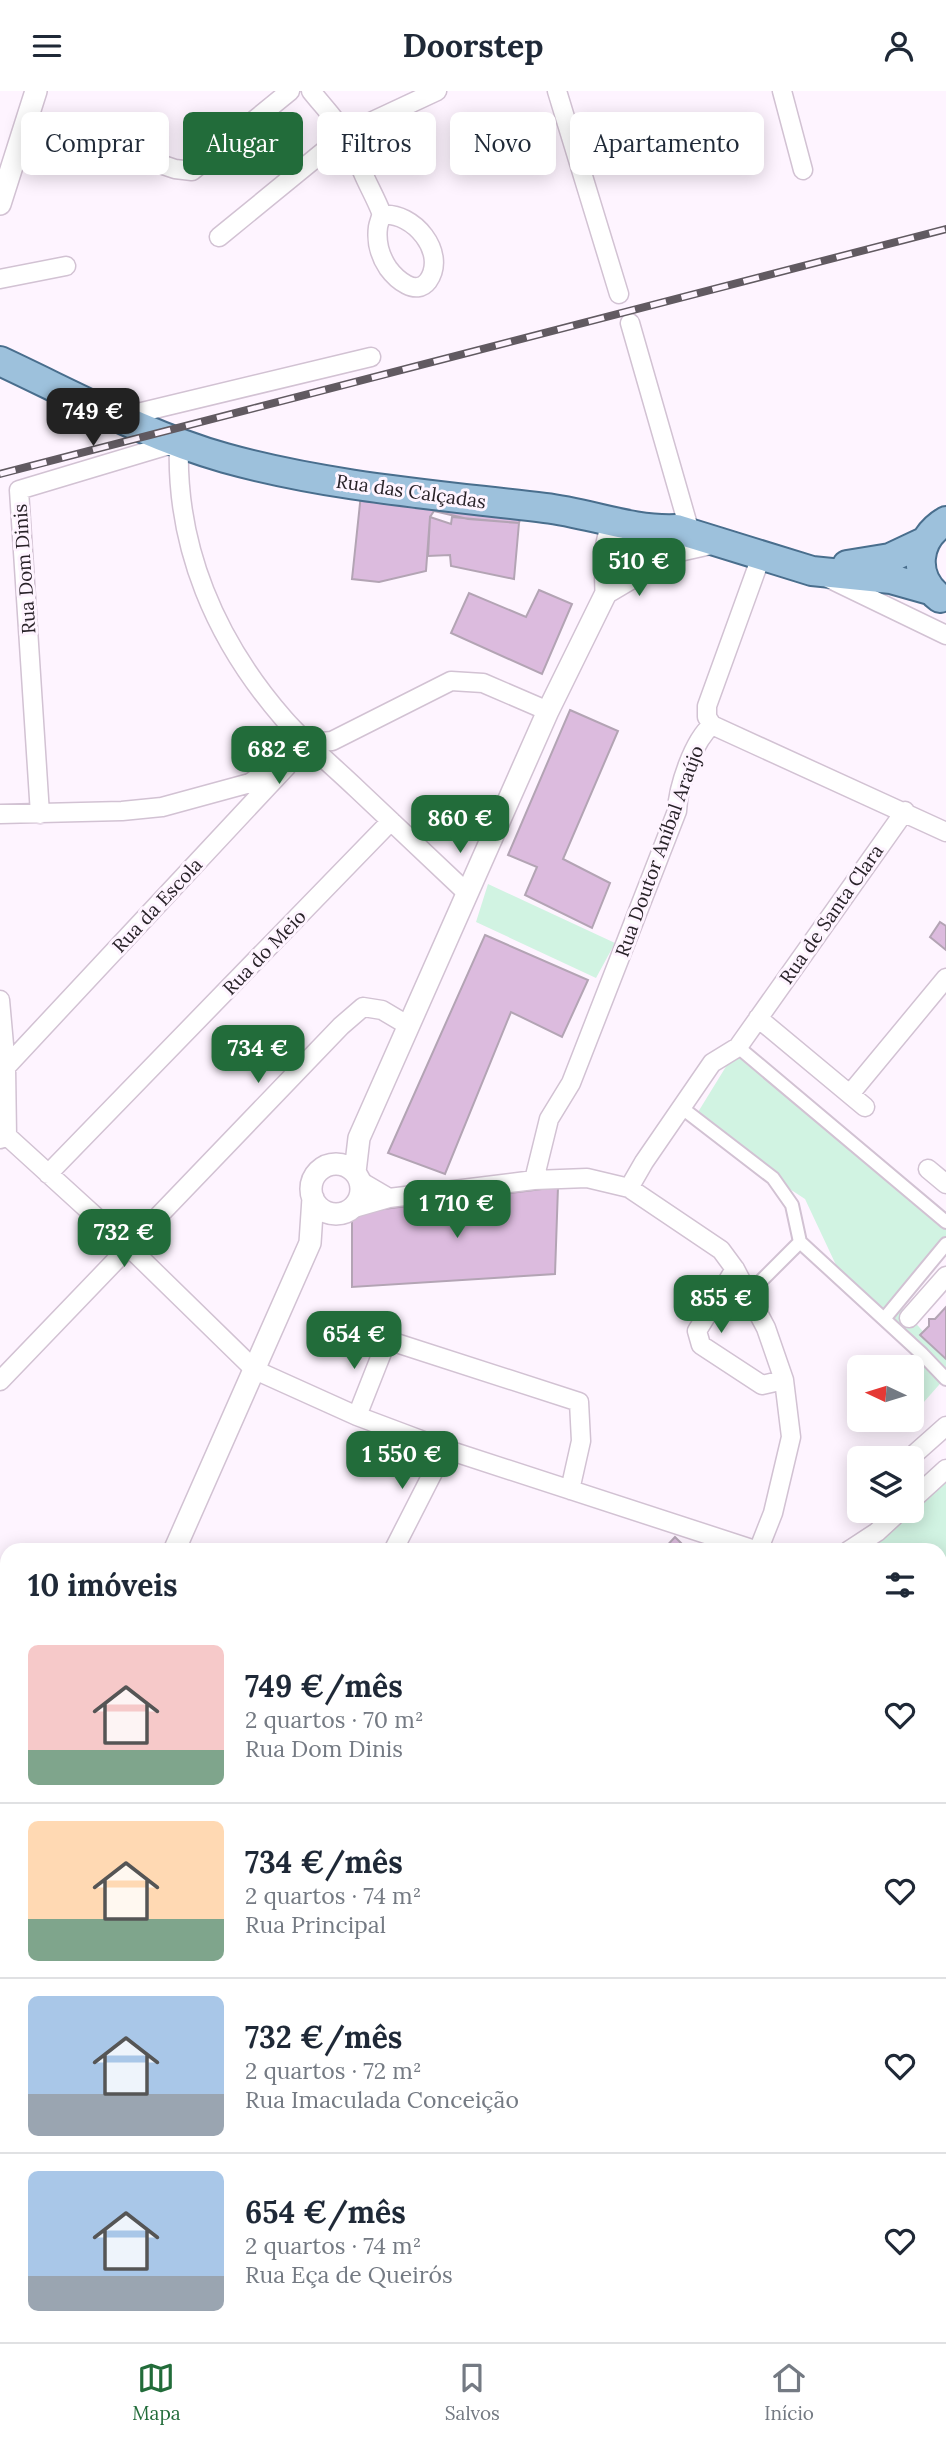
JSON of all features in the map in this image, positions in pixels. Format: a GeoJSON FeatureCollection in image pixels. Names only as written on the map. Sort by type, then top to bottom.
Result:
{"type":"FeatureCollection","features":[{"type":"Feature","properties":{"kind":"main road","name":"Rua das Calçadas"},"geometry":{"type":"LineString","coordinates":[[11,366],[179,442],[223,457],[276,470],[361,485],[548,508],[652,530],[676,529],[812,571],[891,579],[938,596]]}},
{"type":"Feature","properties":{"kind":"main road","name":"Rua das Calçadas"},"geometry":{"type":"LineString","coordinates":[[812,571],[890,558],[924,542],[933,530],[946,521]]}},
{"type":"Feature","properties":{"kind":"main road"},"geometry":{"type":"LineString","coordinates":[[924,542],[920,554],[923,579],[938,596]]}},
{"type":"Feature","properties":{"kind":"street"},"geometry":{"type":"LineString","coordinates":[[29,112],[36,91]]}},
{"type":"Feature","properties":{"kind":"street"},"geometry":{"type":"LineString","coordinates":[[169,167],[192,171],[290,91]]}},
{"type":"Feature","properties":{"kind":"street"},"geometry":{"type":"LineString","coordinates":[[311,91],[328,112]]}},
{"type":"Feature","properties":{"kind":"street"},"geometry":{"type":"LineString","coordinates":[[392,112],[437,91]]}},
{"type":"Feature","properties":{"kind":"street"},"geometry":{"type":"LineString","coordinates":[[557,91],[619,294]]}},
{"type":"Feature","properties":{"kind":"street"},"geometry":{"type":"LineString","coordinates":[[782,91],[803,170]]}},
{"type":"Feature","properties":{"kind":"street"},"geometry":{"type":"LineString","coordinates":[[0,204],[4,181],[21,135]]}},
{"type":"Feature","properties":{"kind":"street"},"geometry":{"type":"LineString","coordinates":[[219,237],[317,157]]}},
{"type":"Feature","properties":{"kind":"street"},"geometry":{"type":"LineString","coordinates":[[364,175],[382,215]]}},
{"type":"Feature","properties":{"kind":"street"},"geometry":{"type":"LineString","coordinates":[[0,279],[66,266]]}},
{"type":"Feature","properties":{"kind":"street"},"geometry":{"type":"LineString","coordinates":[[630,323],[690,532]]}},
{"type":"Feature","properties":{"kind":"street"},"geometry":{"type":"LineString","coordinates":[[121,417],[371,357]]}},
{"type":"Feature","properties":{"kind":"street"},"geometry":{"type":"LineString","coordinates":[[179,442],[180,496],[189,544],[214,618],[251,677],[285,720],[466,892]]}},
{"type":"Feature","properties":{"kind":"street","name":"Rua Dom Dinis"},"geometry":{"type":"LineString","coordinates":[[40,814],[19,490],[179,442]]}},
{"type":"Feature","properties":{"kind":"street"},"geometry":{"type":"LineString","coordinates":[[586,516],[613,564],[629,568],[650,566]]}},
{"type":"Feature","properties":{"kind":"street"},"geometry":{"type":"LineString","coordinates":[[310,1243],[350,1210],[361,1195],[357,1176],[359,1138],[548,711],[606,593],[605,552],[610,535],[623,524]]}},
{"type":"Feature","properties":{"kind":"street"},"geometry":{"type":"LineString","coordinates":[[650,566],[658,545],[652,530]]}},
{"type":"Feature","properties":{"kind":"street"},"geometry":{"type":"LineString","coordinates":[[606,593],[677,551],[720,541]]}},
{"type":"Feature","properties":{"kind":"street"},"geometry":{"type":"LineString","coordinates":[[712,725],[707,717],[706,706],[762,554]]}},
{"type":"Feature","properties":{"kind":"street"},"geometry":{"type":"LineString","coordinates":[[812,571],[946,635]]}},
{"type":"Feature","properties":{"kind":"street"},"geometry":{"type":"LineString","coordinates":[[0,814],[122,811],[162,807],[250,783],[309,743],[332,741],[451,681],[483,683],[548,711]]}},
{"type":"Feature","properties":{"kind":"street","name":"Rua Doutor Aníbal Araújo"},"geometry":{"type":"LineString","coordinates":[[534,1180],[549,1119],[571,1083],[677,811],[678,797],[695,748],[704,732],[712,725],[946,832]]}},
{"type":"Feature","properties":{"kind":"street","name":"Rua da Escola"},"geometry":{"type":"LineString","coordinates":[[6,1067],[309,743]]}},
{"type":"Feature","properties":{"kind":"street","name":"Rua de Santa Clara"},"geometry":{"type":"LineString","coordinates":[[629,1188],[712,1063],[738,1047],[905,811]]}},
{"type":"Feature","properties":{"kind":"street","name":"Rua do Meio"},"geometry":{"type":"LineString","coordinates":[[48,1174],[391,821]]}},
{"type":"Feature","properties":{"kind":"street"},"geometry":{"type":"LineString","coordinates":[[850,1094],[946,978]]}},
{"type":"Feature","properties":{"kind":"street"},"geometry":{"type":"LineString","coordinates":[[0,1000],[6,1067],[4,1137],[130,1248],[255,1370],[357,1416],[445,1448],[733,1543]]}},
{"type":"Feature","properties":{"kind":"street"},"geometry":{"type":"LineString","coordinates":[[0,1381],[341,1026],[363,1007],[382,1010],[409,1026]]}},
{"type":"Feature","properties":{"kind":"street"},"geometry":{"type":"LineString","coordinates":[[758,1018],[865,1107]]}},
{"type":"Feature","properties":{"kind":"street"},"geometry":{"type":"LineString","coordinates":[[738,1047],[946,1222]]}},
{"type":"Feature","properties":{"kind":"street"},"geometry":{"type":"LineString","coordinates":[[682,1108],[773,1178],[792,1205],[800,1242],[946,1379]]}},
{"type":"Feature","properties":{"kind":"street"},"geometry":{"type":"LineString","coordinates":[[178,1543],[310,1243],[312,1182],[321,1170],[359,1138]]}},
{"type":"Feature","properties":{"kind":"street"},"geometry":{"type":"LineString","coordinates":[[328,1166],[342,1165],[389,1198]]}},
{"type":"Feature","properties":{"kind":"street"},"geometry":{"type":"LineString","coordinates":[[928,1169],[946,1184]]}},
{"type":"Feature","properties":{"kind":"street"},"geometry":{"type":"LineString","coordinates":[[313,1198],[317,1205],[330,1214],[389,1198],[534,1180],[587,1178],[629,1188],[721,1250],[735,1269],[766,1328],[784,1380],[791,1437],[773,1513],[761,1543]]}},
{"type":"Feature","properties":{"kind":"street"},"geometry":{"type":"LineString","coordinates":[[748,1294],[800,1242]]}},
{"type":"Feature","properties":{"kind":"street"},"geometry":{"type":"LineString","coordinates":[[884,1319],[946,1244]]}},
{"type":"Feature","properties":{"kind":"street"},"geometry":{"type":"LineString","coordinates":[[735,1269],[697,1331],[701,1345],[762,1385],[784,1380]]}},
{"type":"Feature","properties":{"kind":"street"},"geometry":{"type":"LineString","coordinates":[[909,1318],[946,1276]]}},
{"type":"Feature","properties":{"kind":"street"},"geometry":{"type":"LineString","coordinates":[[357,1416],[387,1340],[579,1402],[581,1441],[570,1490]]}},
{"type":"Feature","properties":{"kind":"street"},"geometry":{"type":"LineString","coordinates":[[924,1446],[946,1426]]}},
{"type":"Feature","properties":{"kind":"street"},"geometry":{"type":"LineString","coordinates":[[397,1543],[445,1448]]}},
{"type":"Feature","properties":{"kind":"street"},"geometry":{"type":"LineString","coordinates":[[924,1489],[946,1469]]}},
{"type":"Feature","properties":{"kind":"street"},"geometry":{"type":"LineString","coordinates":[[877,1523],[877,1532]]}},
{"type":"Feature","properties":{"kind":"street"},"geometry":{"type":"LineString","coordinates":[[860,1543],[887,1523]]}},
{"type":"Feature","properties":{"kind":"green space"},"geometry":{"type":"Polygon","coordinates":[[[488,884],[615,943],[596,978],[476,922],[488,884]]]}},
{"type":"Feature","properties":{"kind":"green space"},"geometry":{"type":"Polygon","coordinates":[[[738,1047],[946,1222],[946,1253],[902,1308],[946,1357],[946,1377],[924,1402],[924,1355],[844,1282],[805,1199],[773,1178],[695,1117],[738,1047]]]}},
{"type":"Feature","properties":{"kind":"green space"},"geometry":{"type":"Polygon","coordinates":[[[946,1473],[946,1543],[859,1543],[886,1523],[924,1523],[924,1492],[946,1473]]]}},
{"type":"Feature","properties":{"kind":"building"},"geometry":{"type":"Polygon","coordinates":[[[361,494],[521,516],[519,523],[468,519],[434,511],[430,517],[426,571],[379,582],[352,579],[361,494]]]}},
{"type":"Feature","properties":{"kind":"building"},"geometry":{"type":"Polygon","coordinates":[[[430,517],[451,524],[452,517],[519,523],[514,579],[451,566],[450,555],[428,556],[430,517]]]}},
{"type":"Feature","properties":{"kind":"building"},"geometry":{"type":"Polygon","coordinates":[[[539,590],[572,604],[542,674],[451,633],[469,593],[526,617],[539,590]]]}},
{"type":"Feature","properties":{"kind":"building"},"geometry":{"type":"Polygon","coordinates":[[[570,710],[618,731],[563,859],[610,883],[592,928],[525,895],[537,867],[508,855],[570,710]]]}},
{"type":"Feature","properties":{"kind":"building"},"geometry":{"type":"Polygon","coordinates":[[[940,922],[946,926],[946,950],[930,937],[940,922]]]}},
{"type":"Feature","properties":{"kind":"building"},"geometry":{"type":"Polygon","coordinates":[[[485,935],[588,980],[562,1037],[511,1012],[445,1174],[388,1153],[485,935]]]}},
{"type":"Feature","properties":{"kind":"building"},"geometry":{"type":"Polygon","coordinates":[[[558,1187],[555,1274],[352,1287],[352,1213],[558,1187]]]}},
{"type":"Feature","properties":{"kind":"building"},"geometry":{"type":"Polygon","coordinates":[[[946,1307],[946,1359],[920,1335],[929,1326],[929,1319],[935,1319],[946,1307]]]}},
{"type":"Feature","properties":{"kind":"building"},"geometry":{"type":"Polygon","coordinates":[[[675,1537],[681,1543],[669,1543],[675,1537]]]}},
{"type":"Feature","properties":{"kind":"railway"},"geometry":{"type":"LineString","coordinates":[[0,474],[946,229]]}}]}
